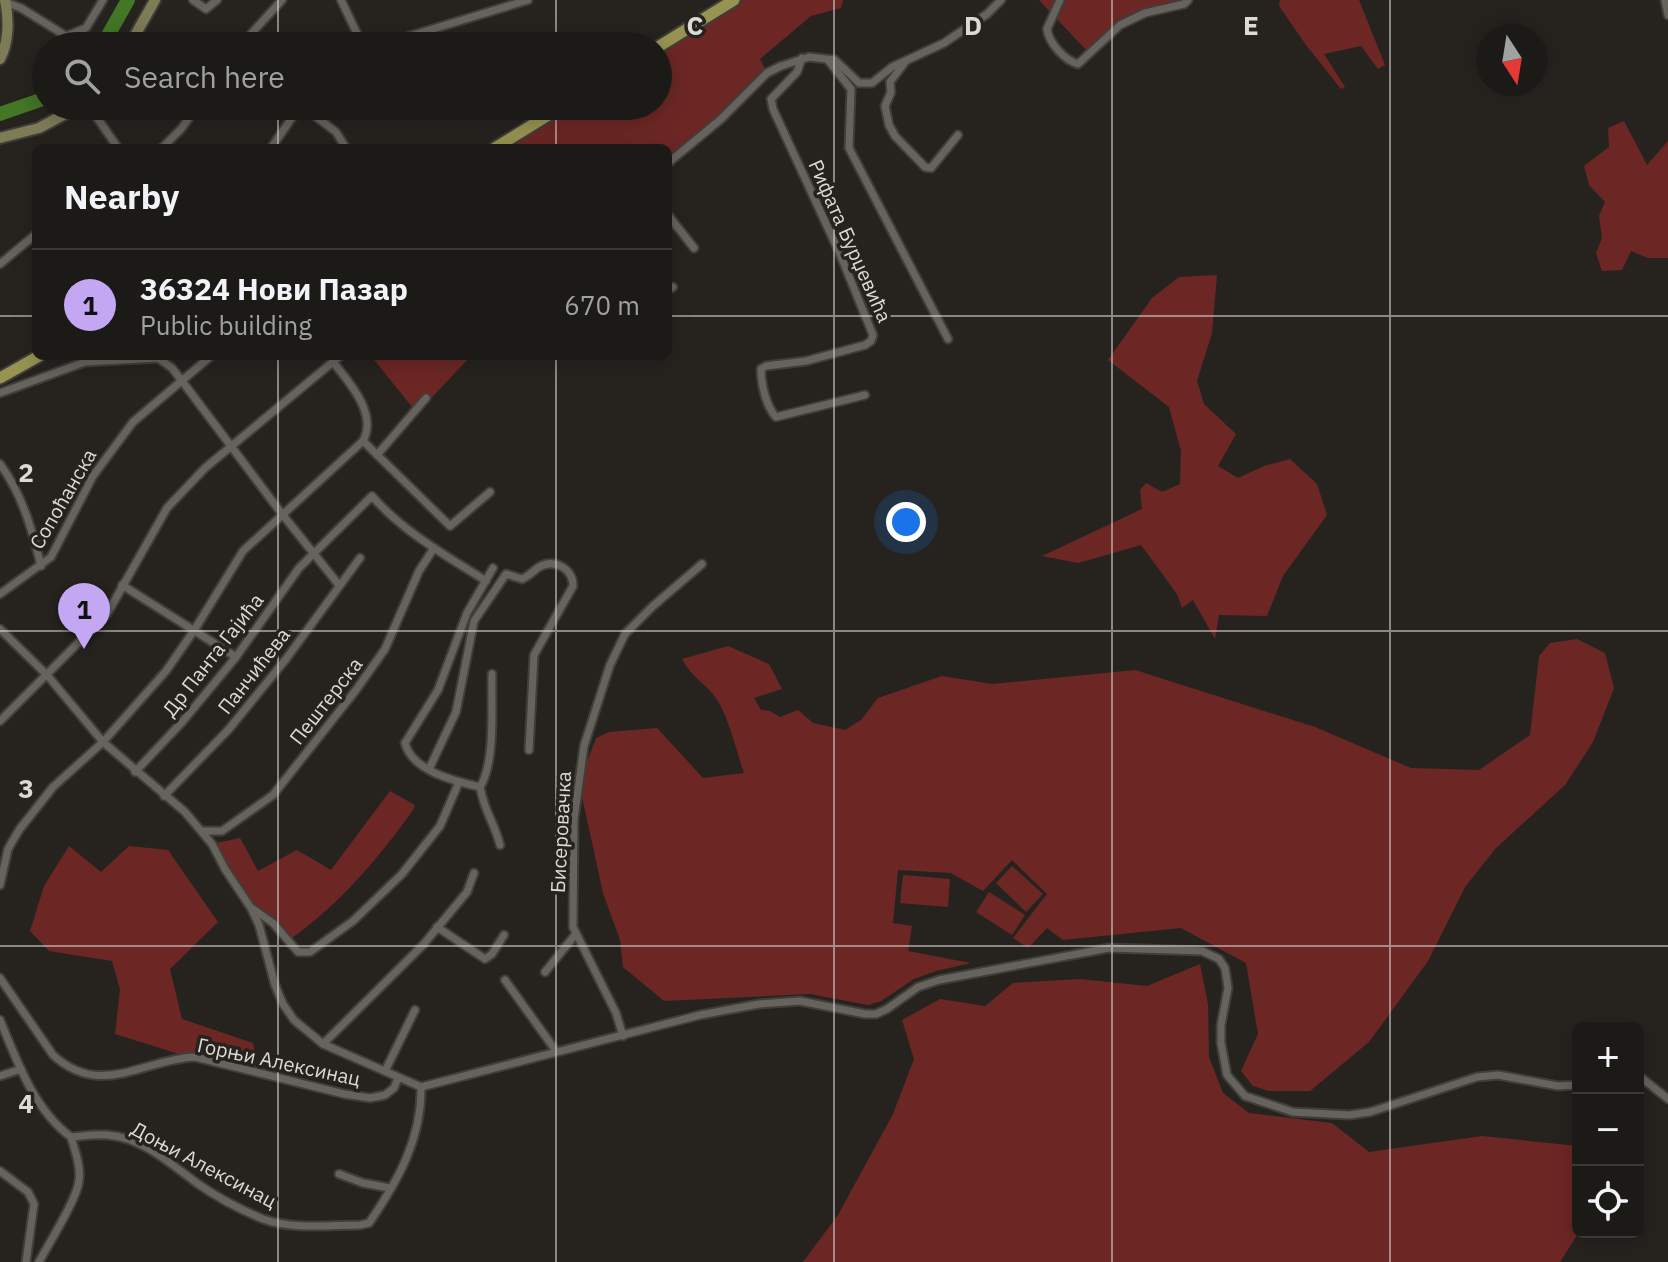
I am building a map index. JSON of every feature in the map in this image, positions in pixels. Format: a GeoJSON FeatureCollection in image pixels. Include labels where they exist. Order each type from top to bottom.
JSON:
{"type":"FeatureCollection","features":[{"type":"Feature","properties":{"kind":"main road"},"geometry":{"type":"LineString","coordinates":[[672,38],[734,0]]}},
{"type":"Feature","properties":{"kind":"main road"},"geometry":{"type":"LineString","coordinates":[[501,144],[540,120]]}},
{"type":"Feature","properties":{"kind":"main road"},"geometry":{"type":"LineString","coordinates":[[0,378],[32,360]]}},
{"type":"Feature","properties":{"kind":"street"},"geometry":{"type":"LineString","coordinates":[[80,32],[103,0]]}},
{"type":"Feature","properties":{"kind":"street"},"geometry":{"type":"LineString","coordinates":[[137,32],[155,0]]}},
{"type":"Feature","properties":{"kind":"street"},"geometry":{"type":"LineString","coordinates":[[193,0],[206,9],[217,0]]}},
{"type":"Feature","properties":{"kind":"street"},"geometry":{"type":"LineString","coordinates":[[253,32],[282,0]]}},
{"type":"Feature","properties":{"kind":"street"},"geometry":{"type":"LineString","coordinates":[[341,0],[356,32]]}},
{"type":"Feature","properties":{"kind":"street"},"geometry":{"type":"LineString","coordinates":[[417,32],[498,4],[528,0]]}},
{"type":"Feature","properties":{"kind":"street"},"geometry":{"type":"LineString","coordinates":[[672,160],[721,119],[767,73],[802,58],[826,59],[840,63],[859,83],[866,84],[944,43],[987,14],[1001,0]]}},
{"type":"Feature","properties":{"kind":"street"},"geometry":{"type":"LineString","coordinates":[[1060,0],[1047,34],[1072,62],[1081,63],[1120,25],[1145,13],[1184,4],[1188,0]]}},
{"type":"Feature","properties":{"kind":"street"},"geometry":{"type":"LineString","coordinates":[[1665,0],[1668,15]]}},
{"type":"Feature","properties":{"kind":"street"},"geometry":{"type":"LineString","coordinates":[[0,59],[5,48],[7,27],[5,1],[57,32]]}},
{"type":"Feature","properties":{"kind":"street","name":"Рифата Бурџевића"},"geometry":{"type":"LineString","coordinates":[[802,58],[797,72],[771,99],[773,109],[840,254],[873,335],[865,345],[806,361],[766,366],[761,369],[762,378],[771,412],[776,417],[865,395]]}},
{"type":"Feature","properties":{"kind":"street","name":"Рифата Бурџевића"},"geometry":{"type":"LineString","coordinates":[[826,59],[851,89],[849,148],[948,339]]}},
{"type":"Feature","properties":{"kind":"street"},"geometry":{"type":"LineString","coordinates":[[908,60],[889,84],[891,92],[886,112],[895,136],[925,167],[931,168],[958,135]]}},
{"type":"Feature","properties":{"kind":"street"},"geometry":{"type":"LineString","coordinates":[[0,138],[39,128],[54,120]]}},
{"type":"Feature","properties":{"kind":"street"},"geometry":{"type":"LineString","coordinates":[[99,120],[115,144]]}},
{"type":"Feature","properties":{"kind":"street"},"geometry":{"type":"LineString","coordinates":[[166,144],[186,120]]}},
{"type":"Feature","properties":{"kind":"street"},"geometry":{"type":"LineString","coordinates":[[274,144],[291,120]]}},
{"type":"Feature","properties":{"kind":"street"},"geometry":{"type":"LineString","coordinates":[[320,120],[336,132],[344,144]]}},
{"type":"Feature","properties":{"kind":"street"},"geometry":{"type":"LineString","coordinates":[[672,220],[694,248]]}},
{"type":"Feature","properties":{"kind":"street"},"geometry":{"type":"LineString","coordinates":[[0,264],[32,237]]}},
{"type":"Feature","properties":{"kind":"street"},"geometry":{"type":"LineString","coordinates":[[0,393],[85,362],[122,360]]}},
{"type":"Feature","properties":{"kind":"street"},"geometry":{"type":"LineString","coordinates":[[161,360],[172,368],[339,585]]}},
{"type":"Feature","properties":{"kind":"street","name":"Сопоћанска"},"geometry":{"type":"LineString","coordinates":[[0,594],[41,566],[55,551],[81,497],[107,455],[142,413],[206,360]]}},
{"type":"Feature","properties":{"kind":"street"},"geometry":{"type":"LineString","coordinates":[[0,721],[107,614],[167,508],[205,468],[335,360]]}},
{"type":"Feature","properties":{"kind":"street"},"geometry":{"type":"LineString","coordinates":[[0,885],[8,849],[19,830],[53,787],[103,742],[166,671],[243,551],[363,441],[368,425],[357,392],[337,360]]}},
{"type":"Feature","properties":{"kind":"street"},"geometry":{"type":"LineString","coordinates":[[377,455],[426,398]]}},
{"type":"Feature","properties":{"kind":"street"},"geometry":{"type":"LineString","coordinates":[[363,441],[450,526],[490,492]]}},
{"type":"Feature","properties":{"kind":"street"},"geometry":{"type":"LineString","coordinates":[[0,464],[21,501],[33,531],[41,566]]}},
{"type":"Feature","properties":{"kind":"street","name":"Др Панта Гајића"},"geometry":{"type":"LineString","coordinates":[[135,772],[183,721],[236,657],[299,568],[372,496],[404,526],[434,548]]}},
{"type":"Feature","properties":{"kind":"street"},"geometry":{"type":"LineString","coordinates":[[434,548],[486,581]]}},
{"type":"Feature","properties":{"kind":"street","name":"Пештерска"},"geometry":{"type":"LineString","coordinates":[[202,831],[222,831],[273,795],[348,702],[385,649],[419,571],[434,548]]}},
{"type":"Feature","properties":{"kind":"street","name":"Панчићева"},"geometry":{"type":"LineString","coordinates":[[164,796],[229,729],[286,659],[360,558]]}},
{"type":"Feature","properties":{"kind":"street","name":"Бисеровачка"},"geometry":{"type":"LineString","coordinates":[[623,1036],[616,1013],[573,927],[574,819],[584,746],[610,665],[625,634],[702,564]]}},
{"type":"Feature","properties":{"kind":"street"},"geometry":{"type":"LineString","coordinates":[[429,769],[456,712],[474,621],[506,574],[522,579],[540,567],[559,565],[567,569],[573,578],[573,586],[534,655],[529,750]]}},
{"type":"Feature","properties":{"kind":"street"},"geometry":{"type":"LineString","coordinates":[[480,787],[429,769],[411,758],[405,743],[438,690],[467,613],[493,568]]}},
{"type":"Feature","properties":{"kind":"street"},"geometry":{"type":"LineString","coordinates":[[122,585],[236,657]]}},
{"type":"Feature","properties":{"kind":"street"},"geometry":{"type":"LineString","coordinates":[[0,629],[47,675]]}},
{"type":"Feature","properties":{"kind":"street"},"geometry":{"type":"LineString","coordinates":[[492,674],[486,777],[480,787],[484,809],[497,832],[500,845]]}},
{"type":"Feature","properties":{"kind":"street","name":"Горњи Алексинац"},"geometry":{"type":"LineString","coordinates":[[47,675],[103,742],[202,831],[251,908],[283,1004],[294,1020],[323,1044],[421,1087]]}},
{"type":"Feature","properties":{"kind":"street"},"geometry":{"type":"LineString","coordinates":[[251,908],[273,923],[298,952],[310,952],[353,921],[402,874],[440,826],[459,782]]}},
{"type":"Feature","properties":{"kind":"street"},"geometry":{"type":"LineString","coordinates":[[323,1044],[423,945],[467,892],[474,873]]}},
{"type":"Feature","properties":{"kind":"street"},"geometry":{"type":"LineString","coordinates":[[437,927],[485,959],[504,935]]}},
{"type":"Feature","properties":{"kind":"street"},"geometry":{"type":"LineString","coordinates":[[545,972],[575,935]]}},
{"type":"Feature","properties":{"kind":"street"},"geometry":{"type":"LineString","coordinates":[[339,1174],[390,1188],[416,1137],[421,1087],[714,1012],[759,1004],[800,1001],[876,1014],[918,987],[939,980],[1109,948],[1202,951],[1219,959],[1225,968],[1228,988],[1221,1025],[1227,1075],[1245,1096],[1264,1104],[1293,1112],[1349,1115],[1370,1112],[1477,1077],[1498,1075],[1558,1086],[1572,1085]]}},
{"type":"Feature","properties":{"kind":"street","name":"Горњи Алексинац"},"geometry":{"type":"LineString","coordinates":[[0,978],[53,1055],[76,1070],[94,1074],[130,1074],[169,1060],[195,1057],[370,1098],[385,1095],[394,1088],[398,1078]]}},
{"type":"Feature","properties":{"kind":"street"},"geometry":{"type":"LineString","coordinates":[[505,980],[556,1051]]}},
{"type":"Feature","properties":{"kind":"street","name":"Горњи Алексинац"},"geometry":{"type":"LineString","coordinates":[[385,1071],[415,1010]]}},
{"type":"Feature","properties":{"kind":"street"},"geometry":{"type":"LineString","coordinates":[[0,1020],[21,1069],[58,1127],[71,1137],[79,1168],[75,1195],[39,1262]]}},
{"type":"Feature","properties":{"kind":"street"},"geometry":{"type":"LineString","coordinates":[[0,1076],[21,1069]]}},
{"type":"Feature","properties":{"kind":"street"},"geometry":{"type":"LineString","coordinates":[[1644,1079],[1668,1099]]}},
{"type":"Feature","properties":{"kind":"street","name":"Доњи Алексинац"},"geometry":{"type":"LineString","coordinates":[[71,1137],[107,1134],[132,1141],[171,1162],[199,1185],[264,1219],[297,1225],[369,1223],[390,1188]]}},
{"type":"Feature","properties":{"kind":"street"},"geometry":{"type":"LineString","coordinates":[[0,1171],[28,1192],[34,1204],[26,1262]]}},
{"type":"Feature","properties":{"kind":"shaded area"},"geometry":{"type":"Polygon","coordinates":[[[734,0],[843,0],[841,8],[811,16],[760,59],[767,73],[672,159],[672,144],[501,144],[540,120],[672,120],[672,38],[734,0]]]}},
{"type":"Feature","properties":{"kind":"shaded area"},"geometry":{"type":"Polygon","coordinates":[[[1039,0],[1188,0],[1120,25],[1089,53],[1039,0]]]}},
{"type":"Feature","properties":{"kind":"shaded area"},"geometry":{"type":"Polygon","coordinates":[[[1280,0],[1359,0],[1385,65],[1378,69],[1361,46],[1324,54],[1345,87],[1341,89],[1279,6],[1280,0]]]}},
{"type":"Feature","properties":{"kind":"shaded area"},"geometry":{"type":"Polygon","coordinates":[[[1624,121],[1647,165],[1668,141],[1668,258],[1648,258],[1631,251],[1622,270],[1602,271],[1596,253],[1602,238],[1599,216],[1605,202],[1589,185],[1584,166],[1609,147],[1608,128],[1624,121]]]}},
{"type":"Feature","properties":{"kind":"shaded area"},"geometry":{"type":"Polygon","coordinates":[[[1217,275],[1212,333],[1197,381],[1204,404],[1236,434],[1218,466],[1238,478],[1290,459],[1317,484],[1327,515],[1283,576],[1267,616],[1219,615],[1215,639],[1193,600],[1182,608],[1177,594],[1141,545],[1078,563],[1042,556],[1142,509],[1140,490],[1146,483],[1162,492],[1180,484],[1181,451],[1169,407],[1108,360],[1152,298],[1179,277],[1217,275]]]}},
{"type":"Feature","properties":{"kind":"shaded area"},"geometry":{"type":"Polygon","coordinates":[[[374,360],[467,360],[417,413],[374,360]]]}},
{"type":"Feature","properties":{"kind":"shaded area"},"geometry":{"type":"Polygon","coordinates":[[[1577,639],[1605,653],[1614,688],[1593,742],[1565,785],[1496,848],[1465,887],[1428,961],[1369,1042],[1310,1091],[1269,1091],[1253,1086],[1241,1071],[1258,1034],[1246,963],[1181,928],[1063,940],[1047,928],[1028,948],[1013,938],[1047,894],[1012,860],[983,891],[951,873],[898,870],[893,923],[912,926],[908,951],[971,963],[914,979],[881,1001],[868,1005],[810,994],[664,1001],[623,967],[620,940],[603,893],[579,783],[596,738],[609,732],[657,728],[703,778],[744,773],[718,701],[682,659],[728,646],[769,664],[782,689],[754,698],[761,710],[780,717],[798,710],[813,723],[845,730],[861,720],[878,698],[942,676],[992,684],[1135,670],[1315,727],[1411,768],[1479,770],[1530,735],[1539,656],[1550,643],[1577,639]]]}},
{"type":"Feature","properties":{"kind":"shaded area"},"geometry":{"type":"Polygon","coordinates":[[[390,791],[415,805],[413,810],[357,880],[325,912],[289,940],[251,908],[212,844],[240,838],[258,871],[297,850],[331,870],[390,791]]]}},
{"type":"Feature","properties":{"kind":"shaded area"},"geometry":{"type":"Polygon","coordinates":[[[69,846],[101,872],[129,846],[168,850],[218,922],[170,969],[182,1019],[253,1043],[259,1070],[209,1052],[179,1054],[115,1034],[120,989],[112,961],[49,951],[30,931],[44,886],[69,846]]]}},
{"type":"Feature","properties":{"kind":"shaded area"},"geometry":{"type":"Polygon","coordinates":[[[1012,866],[1043,894],[1026,912],[996,883],[1012,866]]]}},
{"type":"Feature","properties":{"kind":"shaded area"},"geometry":{"type":"Polygon","coordinates":[[[903,875],[950,879],[948,907],[900,903],[903,875]]]}},
{"type":"Feature","properties":{"kind":"shaded area"},"geometry":{"type":"Polygon","coordinates":[[[989,892],[1025,915],[1012,935],[976,912],[989,892]]]}},
{"type":"Feature","properties":{"kind":"shaded area"},"geometry":{"type":"Polygon","coordinates":[[[1200,964],[1208,1004],[1209,1057],[1223,1093],[1249,1113],[1332,1123],[1369,1152],[1482,1136],[1572,1145],[1572,1238],[1575,1238],[1560,1262],[803,1262],[838,1215],[893,1114],[914,1059],[902,1020],[940,999],[985,1006],[1013,983],[1080,979],[1147,986],[1200,964]]]}},
{"type":"Feature","properties":{"kind":"waterway"},"geometry":{"type":"LineString","coordinates":[[110,32],[128,0]]}},
{"type":"Feature","properties":{"kind":"waterway"},"geometry":{"type":"LineString","coordinates":[[0,114],[32,103]]}},
{"type":"Feature","properties":{"kind":"place","name":"36324 Нови Пазар"},"geometry":{"type":"Point","coordinates":[84,649]}}]}
